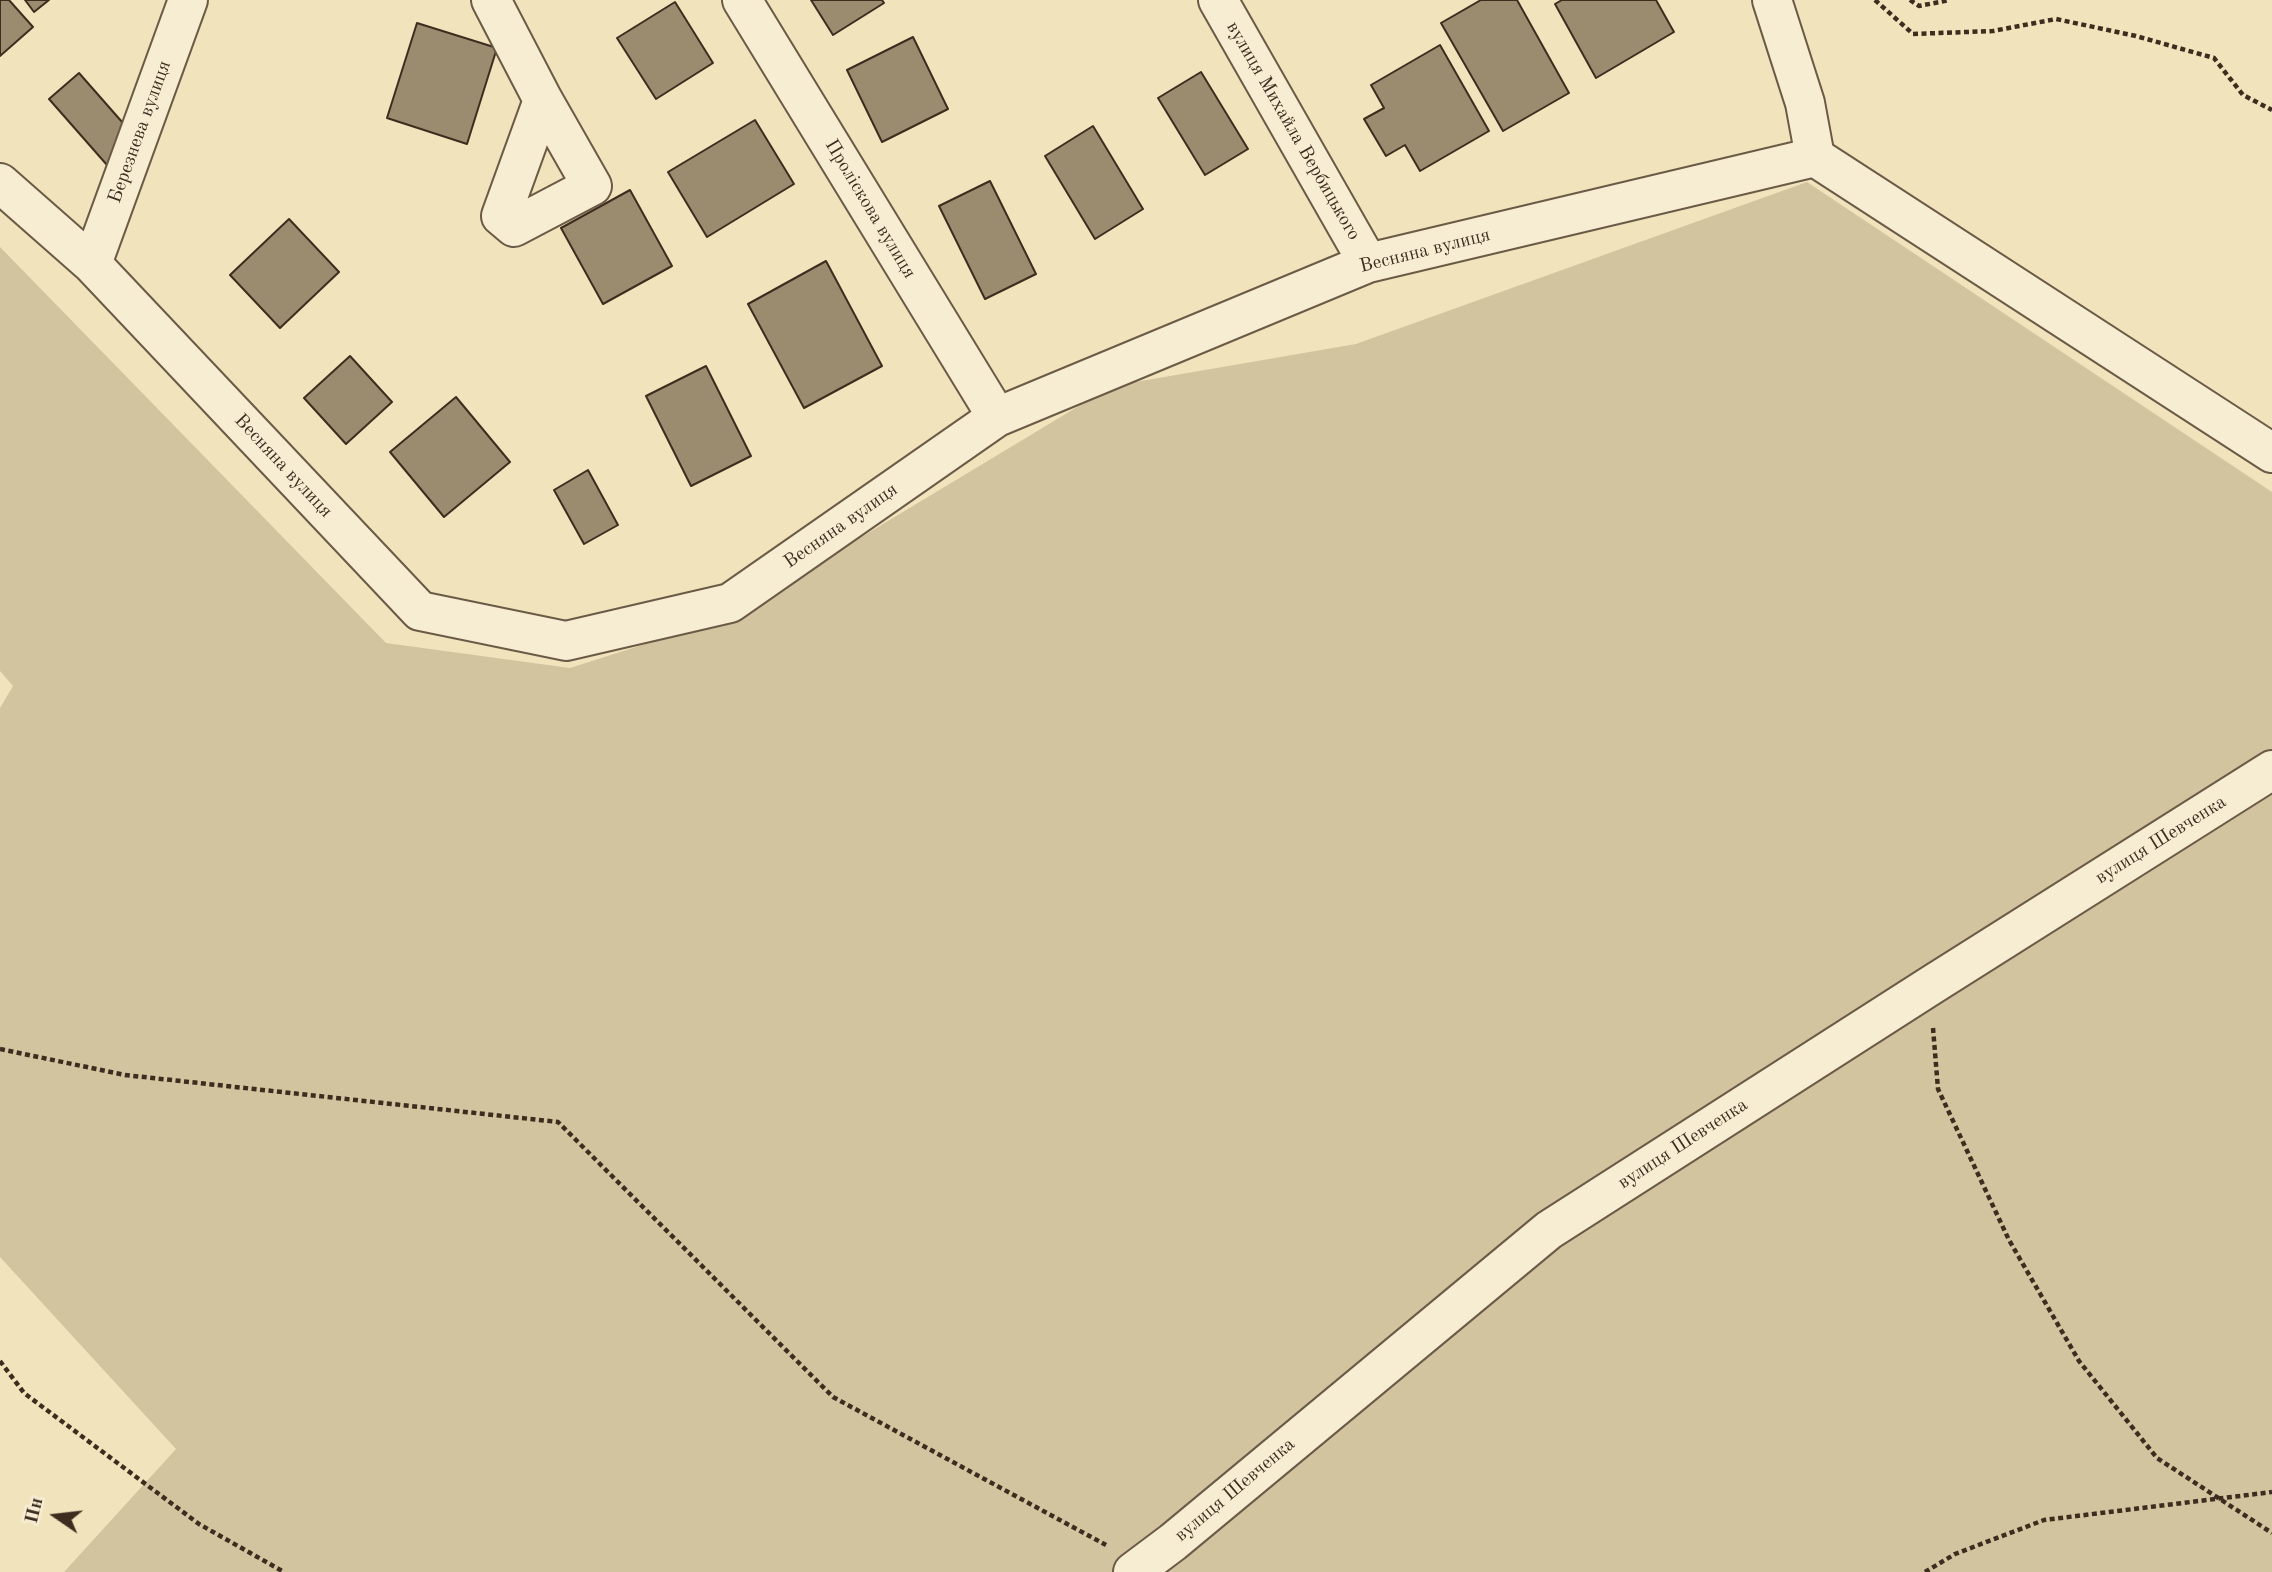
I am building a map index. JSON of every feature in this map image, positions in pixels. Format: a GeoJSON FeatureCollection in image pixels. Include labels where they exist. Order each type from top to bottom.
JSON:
{"type":"FeatureCollection","features":[{"type":"Feature","properties":{"kind":"street","name":"Березнева вулиця"},"geometry":{"type":"LineString","coordinates":[[92,264],[188,0]]}},
{"type":"Feature","properties":{"kind":"street"},"geometry":{"type":"LineString","coordinates":[[491,0],[542,100]]}},
{"type":"Feature","properties":{"kind":"street","name":"Проліскова вулиця"},"geometry":{"type":"LineString","coordinates":[[742,0],[997,417]]}},
{"type":"Feature","properties":{"kind":"street","name":"вулиця Михайла Вербицького"},"geometry":{"type":"LineString","coordinates":[[1218,0],[1368,263]]}},
{"type":"Feature","properties":{"kind":"street"},"geometry":{"type":"LineString","coordinates":[[1772,0],[1805,103],[1815,157],[2272,453]]}},
{"type":"Feature","properties":{"kind":"street","name":"Весняна вулиця"},"geometry":{"type":"LineString","coordinates":[[0,183],[92,264],[420,611],[566,641],[730,603],[997,417],[1368,263],[1815,157]]}},
{"type":"Feature","properties":{"kind":"street","name":"вулиця Шевченка"},"geometry":{"type":"LineString","coordinates":[[1138,1568],[1549,1230],[1930,985],[2272,770]]}},
{"type":"Feature","properties":{"kind":"path"},"geometry":{"type":"LineString","coordinates":[[1875,0],[1913,34],[1993,31],[2056,19],[2136,36],[2201,54],[2214,58],[2243,95],[2272,110]]}},
{"type":"Feature","properties":{"kind":"path"},"geometry":{"type":"LineString","coordinates":[[1910,0],[1919,6],[1950,0]]}},
{"type":"Feature","properties":{"kind":"path"},"geometry":{"type":"LineString","coordinates":[[1930,985],[1938,1089],[2009,1240],[2079,1361],[2157,1458],[2272,1533]]}},
{"type":"Feature","properties":{"kind":"path"},"geometry":{"type":"LineString","coordinates":[[0,1049],[125,1075],[558,1122],[833,1397],[1138,1568]]}},
{"type":"Feature","properties":{"kind":"path"},"geometry":{"type":"LineString","coordinates":[[0,1361],[24,1393],[188,1516],[284,1572]]}},
{"type":"Feature","properties":{"kind":"path"},"geometry":{"type":"LineString","coordinates":[[1925,1572],[1955,1554],[2044,1520],[2272,1492]]}},
{"type":"Feature","properties":{"kind":"shaded area"},"geometry":{"type":"Polygon","coordinates":[[[1807,182],[2272,492],[2272,1572],[64,1572],[176,1449],[0,1257],[0,708],[13,686],[0,671],[0,247],[386,643],[570,668],[727,618],[1112,386],[1356,344],[1807,182]]]}},
{"type":"Feature","properties":{"kind":"building"},"geometry":{"type":"Polygon","coordinates":[[[0,0],[9,0],[33,27],[0,56],[0,0]]]}},
{"type":"Feature","properties":{"kind":"building"},"geometry":{"type":"Polygon","coordinates":[[[25,0],[49,0],[34,12],[25,0]]]}},
{"type":"Feature","properties":{"kind":"building"},"geometry":{"type":"Polygon","coordinates":[[[811,0],[882,0],[884,3],[833,35],[811,0]]]}},
{"type":"Feature","properties":{"kind":"building"},"geometry":{"type":"Polygon","coordinates":[[[1481,0],[1517,0],[1569,93],[1503,131],[1441,23],[1481,0]]]}},
{"type":"Feature","properties":{"kind":"building"},"geometry":{"type":"Polygon","coordinates":[[[1562,0],[1656,0],[1674,32],[1596,78],[1555,4],[1562,0]]]}},
{"type":"Feature","properties":{"kind":"building"},"geometry":{"type":"Polygon","coordinates":[[[675,2],[713,63],[656,99],[617,38],[675,2]]]}},
{"type":"Feature","properties":{"kind":"building"},"geometry":{"type":"Polygon","coordinates":[[[417,23],[497,48],[467,144],[387,118],[417,23]]]}},
{"type":"Feature","properties":{"kind":"building"},"geometry":{"type":"Polygon","coordinates":[[[913,37],[948,109],[882,142],[847,70],[913,37]]]}},
{"type":"Feature","properties":{"kind":"building"},"geometry":{"type":"Polygon","coordinates":[[[1440,45],[1489,131],[1420,171],[1405,145],[1386,156],[1364,119],[1384,108],[1371,85],[1440,45]]]}},
{"type":"Feature","properties":{"kind":"building"},"geometry":{"type":"Polygon","coordinates":[[[1201,72],[1248,149],[1205,175],[1158,98],[1201,72]]]}},
{"type":"Feature","properties":{"kind":"building"},"geometry":{"type":"Polygon","coordinates":[[[79,73],[137,139],[107,165],[49,99],[79,73]]]}},
{"type":"Feature","properties":{"kind":"building"},"geometry":{"type":"Polygon","coordinates":[[[755,120],[794,184],[707,237],[668,172],[755,120]]]}},
{"type":"Feature","properties":{"kind":"building"},"geometry":{"type":"Polygon","coordinates":[[[1093,126],[1143,209],[1095,239],[1045,156],[1093,126]]]}},
{"type":"Feature","properties":{"kind":"building"},"geometry":{"type":"Polygon","coordinates":[[[990,181],[1036,274],[985,299],[939,206],[990,181]]]}},
{"type":"Feature","properties":{"kind":"building"},"geometry":{"type":"Polygon","coordinates":[[[630,190],[672,266],[603,304],[561,228],[630,190]]]}},
{"type":"Feature","properties":{"kind":"building"},"geometry":{"type":"Polygon","coordinates":[[[289,219],[339,272],[280,328],[230,275],[289,219]]]}},
{"type":"Feature","properties":{"kind":"building"},"geometry":{"type":"Polygon","coordinates":[[[826,261],[882,366],[804,408],[748,304],[826,261]]]}},
{"type":"Feature","properties":{"kind":"building"},"geometry":{"type":"Polygon","coordinates":[[[350,356],[392,402],[346,444],[304,398],[350,356]]]}},
{"type":"Feature","properties":{"kind":"building"},"geometry":{"type":"Polygon","coordinates":[[[706,366],[751,456],[691,486],[646,396],[706,366]]]}},
{"type":"Feature","properties":{"kind":"building"},"geometry":{"type":"Polygon","coordinates":[[[456,397],[510,462],[444,517],[390,452],[456,397]]]}},
{"type":"Feature","properties":{"kind":"building"},"geometry":{"type":"Polygon","coordinates":[[[588,470],[618,525],[584,544],[554,490],[588,470]]]}}]}
